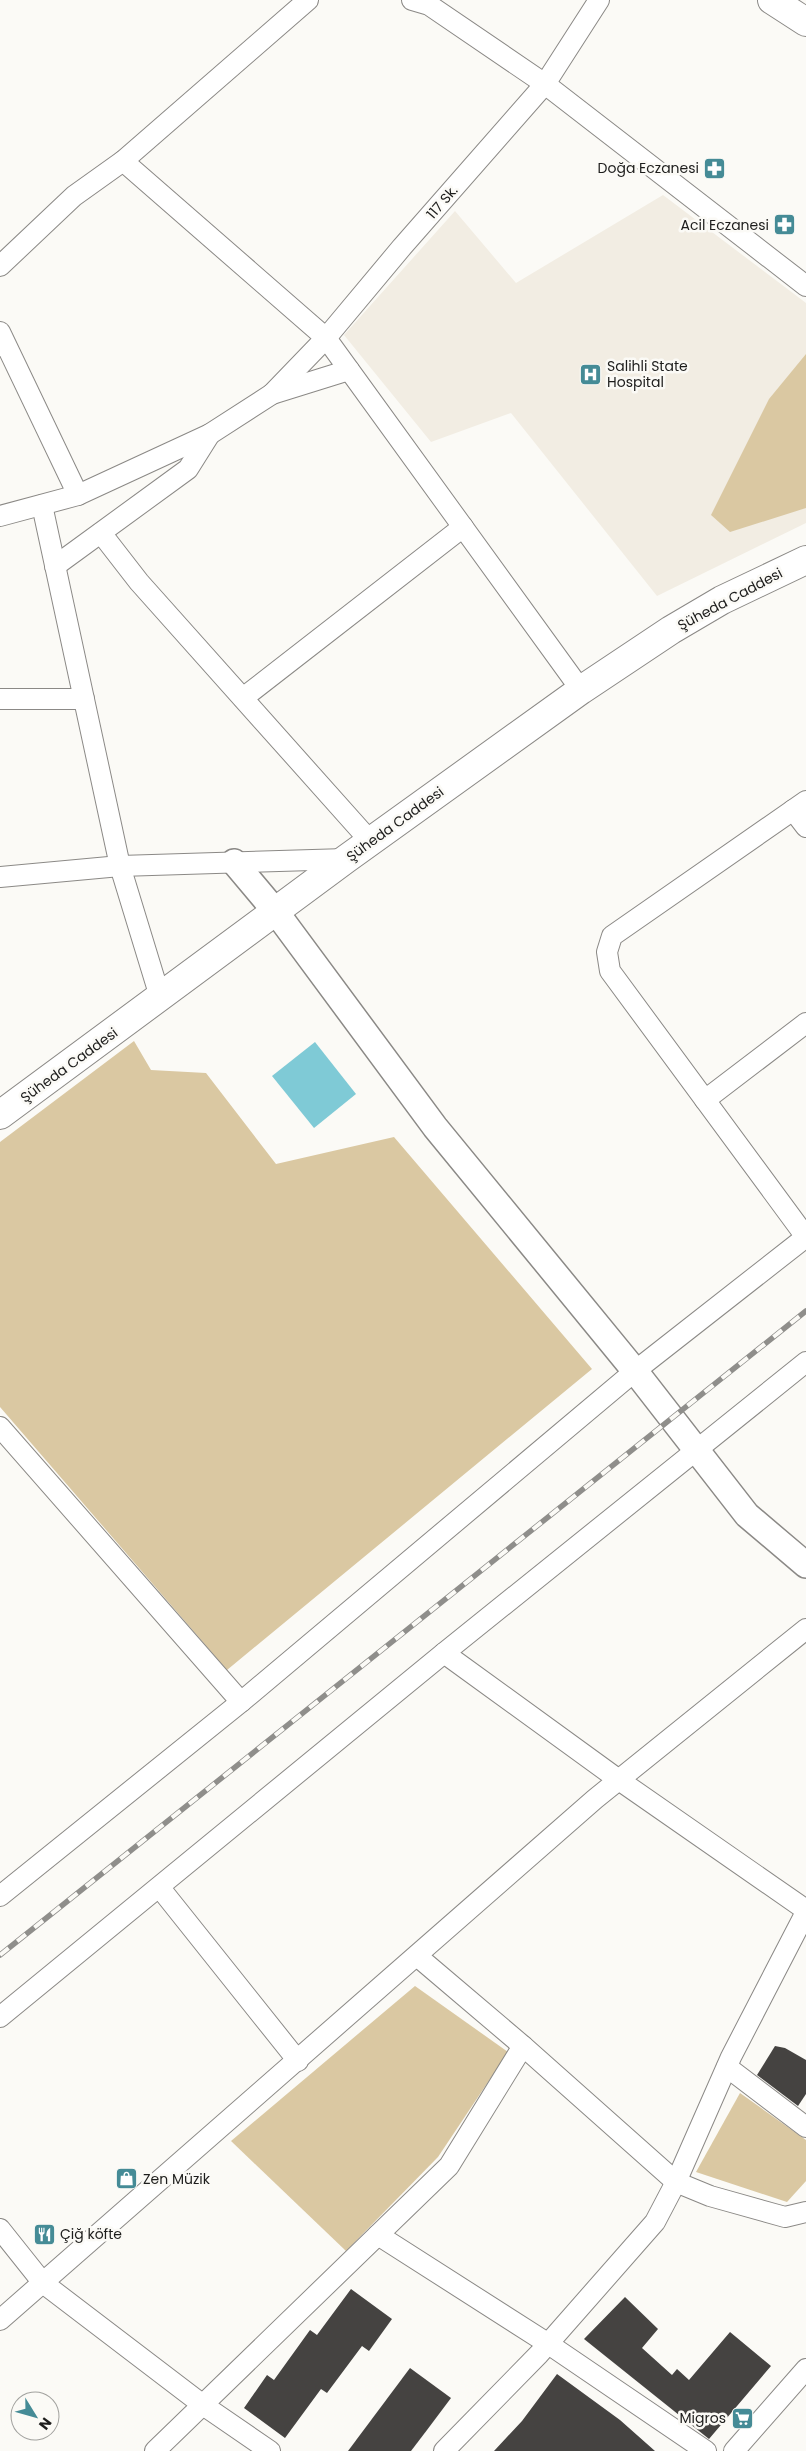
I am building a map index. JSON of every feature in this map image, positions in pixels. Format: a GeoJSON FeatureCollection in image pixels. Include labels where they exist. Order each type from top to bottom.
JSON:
{"type":"FeatureCollection","features":[{"type":"Feature","properties":{"kind":"main road"},"geometry":{"type":"LineString","coordinates":[[772,0],[806,22]]}},
{"type":"Feature","properties":{"kind":"main road","name":"Şüheda Caddesi"},"geometry":{"type":"LineString","coordinates":[[0,1115],[346,859],[581,690],[671,630],[722,600],[806,560]]}},
{"type":"Feature","properties":{"kind":"street"},"geometry":{"type":"LineString","coordinates":[[0,266],[74,196],[123,161],[308,0]]}},
{"type":"Feature","properties":{"kind":"street"},"geometry":{"type":"LineString","coordinates":[[412,0],[429,5],[545,84],[806,286]]}},
{"type":"Feature","properties":{"kind":"street","name":"117 Sk."},"geometry":{"type":"LineString","coordinates":[[272,394],[326,338],[545,84],[599,0]]}},
{"type":"Feature","properties":{"kind":"street"},"geometry":{"type":"LineString","coordinates":[[123,161],[326,338],[581,690]]}},
{"type":"Feature","properties":{"kind":"street"},"geometry":{"type":"LineString","coordinates":[[0,332],[78,495]]}},
{"type":"Feature","properties":{"kind":"street"},"geometry":{"type":"LineString","coordinates":[[0,516],[78,495],[210,434],[272,394],[349,370]]}},
{"type":"Feature","properties":{"kind":"street"},"geometry":{"type":"LineString","coordinates":[[55,566],[188,469],[210,434]]}},
{"type":"Feature","properties":{"kind":"street"},"geometry":{"type":"LineString","coordinates":[[42,505],[120,866],[160,997]]}},
{"type":"Feature","properties":{"kind":"street"},"geometry":{"type":"LineString","coordinates":[[243,698],[463,527]]}},
{"type":"Feature","properties":{"kind":"street"},"geometry":{"type":"LineString","coordinates":[[101,533],[139,582],[371,842]]}},
{"type":"Feature","properties":{"kind":"street"},"geometry":{"type":"LineString","coordinates":[[0,699],[84,699]]}},
{"type":"Feature","properties":{"kind":"street"},"geometry":{"type":"LineString","coordinates":[[0,1896],[241,1702],[634,1371],[806,1238],[610,971],[607,952],[612,936],[799,805],[806,827]]}},
{"type":"Feature","properties":{"kind":"street"},"geometry":{"type":"LineString","coordinates":[[0,877],[120,866],[346,859]]}},
{"type":"Feature","properties":{"kind":"street"},"geometry":{"type":"LineString","coordinates":[[234,862],[276,912],[434,1127],[634,1371],[747,1514],[806,1565]]}},
{"type":"Feature","properties":{"kind":"street"},"geometry":{"type":"LineString","coordinates":[[705,1100],[806,1023]]}},
{"type":"Feature","properties":{"kind":"street"},"geometry":{"type":"LineString","coordinates":[[0,2018],[444,1653],[806,1362]]}},
{"type":"Feature","properties":{"kind":"street"},"geometry":{"type":"LineString","coordinates":[[0,1427],[241,1702]]}},
{"type":"Feature","properties":{"kind":"street"},"geometry":{"type":"LineString","coordinates":[[0,2320],[619,1780],[806,1629]]}},
{"type":"Feature","properties":{"kind":"street"},"geometry":{"type":"LineString","coordinates":[[444,1653],[619,1780],[806,1911],[727,2067],[676,2182],[654,2222],[547,2344],[444,2451]]}},
{"type":"Feature","properties":{"kind":"street"},"geometry":{"type":"LineString","coordinates":[[160,1888],[298,2060]]}},
{"type":"Feature","properties":{"kind":"street"},"geometry":{"type":"LineString","coordinates":[[417,1956],[523,2046],[676,2182],[710,2196],[785,2217],[806,2212]]}},
{"type":"Feature","properties":{"kind":"street"},"geometry":{"type":"LineString","coordinates":[[156,2451],[449,2166],[523,2046]]}},
{"type":"Feature","properties":{"kind":"street"},"geometry":{"type":"LineString","coordinates":[[727,2067],[806,2128]]}},
{"type":"Feature","properties":{"kind":"street"},"geometry":{"type":"LineString","coordinates":[[0,2230],[43,2283],[203,2405],[270,2451]]}},
{"type":"Feature","properties":{"kind":"street"},"geometry":{"type":"LineString","coordinates":[[378,2235],[547,2344],[706,2451]]}},
{"type":"Feature","properties":{"kind":"street"},"geometry":{"type":"LineString","coordinates":[[734,2451],[806,2369]]}},
{"type":"Feature","properties":{"kind":"shaded area","name":"Salihli State Hospital"},"geometry":{"type":"Polygon","coordinates":[[[663,195],[806,303],[806,523],[657,596],[511,413],[431,442],[344,335],[455,211],[516,283],[663,195]]]}},
{"type":"Feature","properties":{"kind":"shaded area"},"geometry":{"type":"Polygon","coordinates":[[[806,354],[806,508],[730,532],[711,515],[769,399],[806,354]]]}},
{"type":"Feature","properties":{"kind":"shaded area"},"geometry":{"type":"Polygon","coordinates":[[[134,1041],[151,1070],[206,1073],[276,1164],[394,1137],[592,1369],[227,1670],[0,1407],[0,1142],[134,1041]]]}},
{"type":"Feature","properties":{"kind":"shaded area"},"geometry":{"type":"Polygon","coordinates":[[[415,1986],[508,2052],[438,2157],[346,2251],[231,2141],[415,1986]]]}},
{"type":"Feature","properties":{"kind":"shaded area"},"geometry":{"type":"Polygon","coordinates":[[[740,2093],[806,2140],[806,2181],[787,2202],[696,2172],[740,2093]]]}},
{"type":"Feature","properties":{"kind":"water"},"geometry":{"type":"Polygon","coordinates":[[[315,1042],[356,1094],[314,1128],[272,1076],[315,1042]]]}},
{"type":"Feature","properties":{"kind":"building"},"geometry":{"type":"Polygon","coordinates":[[[775,2046],[785,2048],[806,2060],[806,2094],[798,2106],[757,2075],[775,2046]]]}},
{"type":"Feature","properties":{"kind":"building"},"geometry":{"type":"Polygon","coordinates":[[[351,2289],[392,2319],[369,2351],[362,2346],[327,2393],[321,2389],[285,2438],[244,2408],[267,2375],[274,2380],[310,2330],[317,2335],[351,2289]]]}},
{"type":"Feature","properties":{"kind":"building"},"geometry":{"type":"Polygon","coordinates":[[[625,2297],[658,2329],[642,2348],[672,2375],[677,2369],[689,2380],[730,2332],[771,2366],[709,2439],[584,2339],[625,2297]]]}},
{"type":"Feature","properties":{"kind":"building"},"geometry":{"type":"Polygon","coordinates":[[[410,2368],[451,2398],[411,2451],[348,2451],[410,2368]]]}},
{"type":"Feature","properties":{"kind":"building"},"geometry":{"type":"Polygon","coordinates":[[[557,2374],[620,2420],[655,2451],[494,2451],[522,2421],[557,2374]]]}},
{"type":"Feature","properties":{"kind":"railway"},"geometry":{"type":"LineString","coordinates":[[0,1955],[806,1311]]}},
{"type":"Feature","properties":{"kind":"place","name":"Doğa Eczanesi"},"geometry":{"type":"Point","coordinates":[715,168]}},
{"type":"Feature","properties":{"kind":"place","name":"Acil Eczanesi"},"geometry":{"type":"Point","coordinates":[785,225]}},
{"type":"Feature","properties":{"kind":"place","name":"Salihli State Hospital"},"geometry":{"type":"Point","coordinates":[591,374]}},
{"type":"Feature","properties":{"kind":"place","name":"Zen Müzik"},"geometry":{"type":"Point","coordinates":[127,2179]}},
{"type":"Feature","properties":{"kind":"place","name":"Çiğ köfte"},"geometry":{"type":"Point","coordinates":[44,2234]}},
{"type":"Feature","properties":{"kind":"place","name":"Migros"},"geometry":{"type":"Point","coordinates":[742,2418]}}]}
